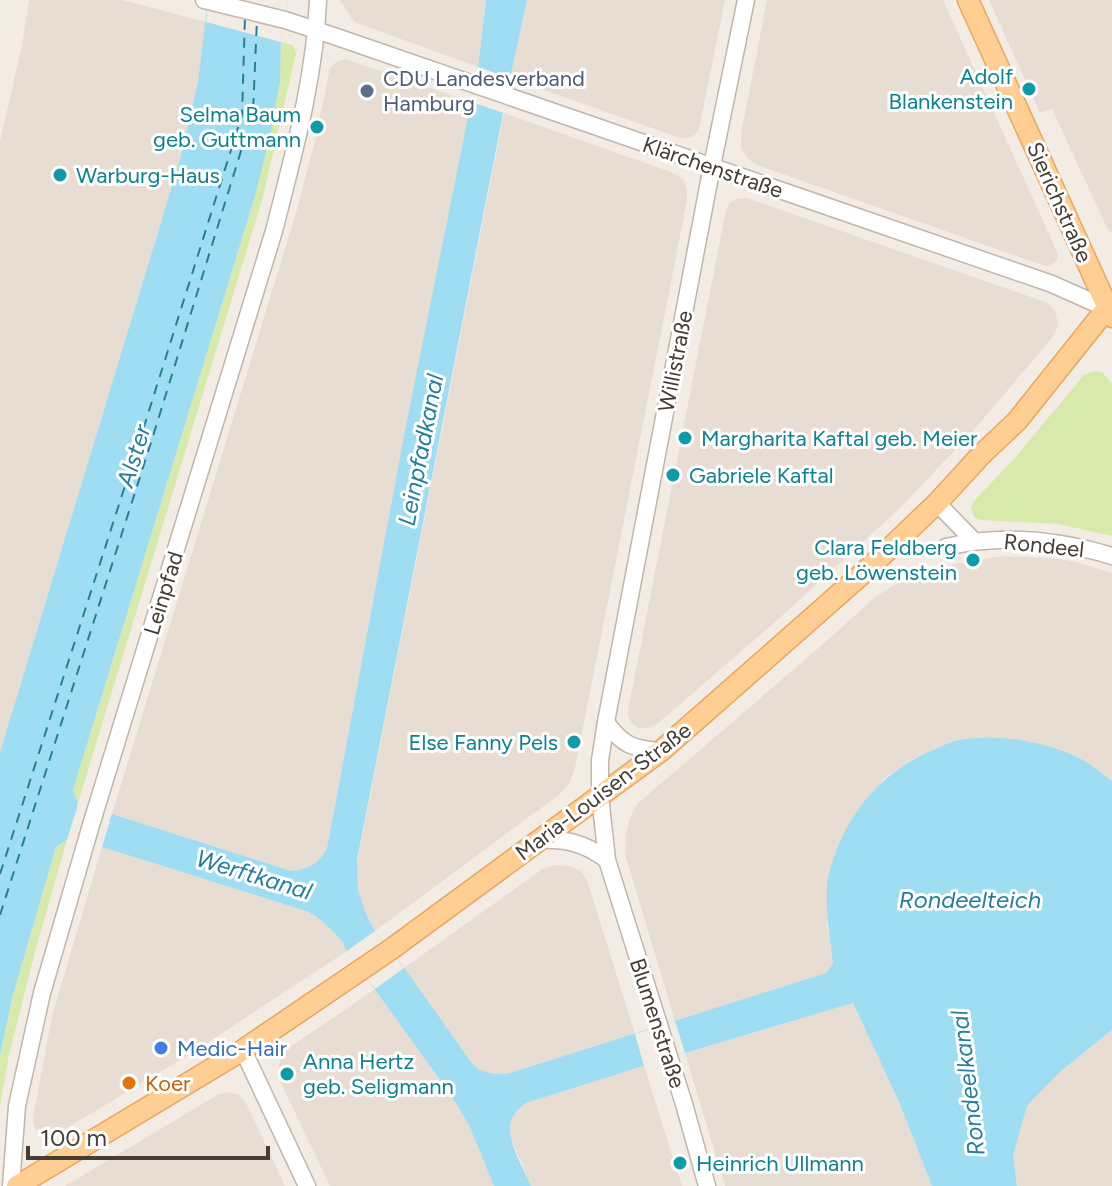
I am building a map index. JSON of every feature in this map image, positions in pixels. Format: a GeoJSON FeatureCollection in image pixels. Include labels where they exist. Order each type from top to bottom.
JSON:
{"type":"FeatureCollection","features":[{"type":"Feature","properties":{"kind":"main road","name":"Sierichstraße"},"geometry":{"type":"LineString","coordinates":[[968,0],[1111,310]]}},
{"type":"Feature","properties":{"kind":"main road","name":"Maria-Louisen-Straße"},"geometry":{"type":"LineString","coordinates":[[17,1186],[243,1050],[390,950],[661,751],[870,567],[937,503],[1017,421],[1111,310]]}},
{"type":"Feature","properties":{"kind":"street","name":"Klärchenstraße"},"geometry":{"type":"LineString","coordinates":[[206,0],[285,20],[475,84],[1052,284],[1111,310]]}},
{"type":"Feature","properties":{"kind":"street","name":"Leinpfad"},"geometry":{"type":"LineString","coordinates":[[11,1186],[17,1106],[42,993],[274,231],[298,136],[318,0]]}},
{"type":"Feature","properties":{"kind":"street","name":"Willistraße"},"geometry":{"type":"LineString","coordinates":[[600,796],[600,760],[606,722],[746,0]]}},
{"type":"Feature","properties":{"kind":"street","name":"Rondeel"},"geometry":{"type":"LineString","coordinates":[[937,503],[974,541]]}},
{"type":"Feature","properties":{"kind":"street","name":"Rondeel"},"geometry":{"type":"LineString","coordinates":[[946,547],[996,540],[1059,543],[1112,556]]}},
{"type":"Feature","properties":{"kind":"street"},"geometry":{"type":"LineString","coordinates":[[606,722],[624,743],[661,751]]}},
{"type":"Feature","properties":{"kind":"street","name":"Blumenstraße"},"geometry":{"type":"LineString","coordinates":[[600,796],[607,860],[707,1186]]}},
{"type":"Feature","properties":{"kind":"street"},"geometry":{"type":"LineString","coordinates":[[540,840],[574,842],[589,847],[607,860]]}},
{"type":"Feature","properties":{"kind":"street"},"geometry":{"type":"LineString","coordinates":[[243,1050],[307,1186]]}},
{"type":"Feature","properties":{"kind":"shaded area"},"geometry":{"type":"Polygon","coordinates":[[[29,0],[122,0],[206,22],[198,81],[179,163],[0,752],[0,141],[22,46],[29,0]]]}},
{"type":"Feature","properties":{"kind":"shaded area"},"geometry":{"type":"Polygon","coordinates":[[[340,0],[486,0],[478,67],[354,22],[340,0]]]}},
{"type":"Feature","properties":{"kind":"shaded area"},"geometry":{"type":"Polygon","coordinates":[[[527,0],[725,0],[699,129],[695,135],[680,138],[510,78],[527,0]]]}},
{"type":"Feature","properties":{"kind":"shaded area"},"geometry":{"type":"Polygon","coordinates":[[[767,0],[943,0],[1058,254],[1057,260],[1049,266],[1042,265],[757,165],[747,158],[741,148],[741,134],[767,0]]]}},
{"type":"Feature","properties":{"kind":"shaded area"},"geometry":{"type":"Polygon","coordinates":[[[989,0],[1112,0],[1112,233],[1052,109],[1040,113],[989,0]]]}},
{"type":"Feature","properties":{"kind":"shaded area"},"geometry":{"type":"Polygon","coordinates":[[[345,59],[471,102],[406,425],[327,848],[322,858],[308,869],[291,871],[112,814],[299,203],[330,68],[345,59]]]}},
{"type":"Feature","properties":{"kind":"shaded area"},"geometry":{"type":"Polygon","coordinates":[[[504,113],[671,172],[683,179],[687,201],[570,782],[560,794],[375,931],[365,914],[358,890],[357,863],[504,113]]]}},
{"type":"Feature","properties":{"kind":"shaded area"},"geometry":{"type":"Polygon","coordinates":[[[747,198],[1048,303],[1056,313],[1058,327],[972,432],[899,509],[657,724],[639,728],[631,723],[629,705],[726,210],[730,202],[747,198]]]}},
{"type":"Feature","properties":{"kind":"shaded area"},"geometry":{"type":"Polygon","coordinates":[[[1003,556],[1051,558],[1112,573],[1112,781],[1079,757],[955,740],[914,758],[883,779],[827,923],[833,965],[826,973],[675,1021],[625,854],[630,818],[638,803],[874,598],[922,573],[1003,556]]]}},
{"type":"Feature","properties":{"kind":"shaded area"},"geometry":{"type":"Polygon","coordinates":[[[102,847],[309,912],[334,931],[347,951],[200,1048],[57,1134],[47,1135],[34,1126],[33,1118],[52,1016],[102,847]]]}},
{"type":"Feature","properties":{"kind":"shaded area"},"geometry":{"type":"Polygon","coordinates":[[[557,865],[580,871],[587,880],[635,1034],[510,1073],[484,1073],[474,1066],[404,968],[544,868],[557,865]]]}},
{"type":"Feature","properties":{"kind":"shaded area"},"geometry":{"type":"Polygon","coordinates":[[[375,989],[451,1095],[469,1125],[494,1186],[330,1186],[281,1083],[279,1063],[289,1048],[375,989]]]}},
{"type":"Feature","properties":{"kind":"shaded area"},"geometry":{"type":"Polygon","coordinates":[[[853,1003],[899,1102],[932,1186],[725,1186],[685,1053],[853,1003]]]}},
{"type":"Feature","properties":{"kind":"shaded area"},"geometry":{"type":"Polygon","coordinates":[[[1112,1030],[1112,1186],[1017,1186],[1013,1155],[1027,1106],[1061,1071],[1112,1030]]]}},
{"type":"Feature","properties":{"kind":"shaded area"},"geometry":{"type":"Polygon","coordinates":[[[644,1066],[682,1186],[531,1186],[510,1136],[509,1126],[518,1108],[644,1066]]]}},
{"type":"Feature","properties":{"kind":"shaded area"},"geometry":{"type":"Polygon","coordinates":[[[229,1092],[239,1095],[246,1103],[285,1186],[65,1186],[219,1094],[229,1092]]]}},
{"type":"Feature","properties":{"kind":"green space"},"geometry":{"type":"Polygon","coordinates":[[[281,42],[293,45],[296,53],[263,197],[78,803],[73,790],[255,196],[276,100],[281,42]]]}},
{"type":"Feature","properties":{"kind":"green space"},"geometry":{"type":"Polygon","coordinates":[[[1095,371],[1103,373],[1112,384],[1112,536],[1058,524],[981,520],[974,517],[971,507],[974,501],[1014,459],[1084,375],[1095,371]]]}},
{"type":"Feature","properties":{"kind":"green space"},"geometry":{"type":"Polygon","coordinates":[[[67,840],[9,1055],[0,1106],[0,1055],[13,995],[56,847],[67,840]]]}},
{"type":"Feature","properties":{"kind":"water"},"geometry":{"type":"Polygon","coordinates":[[[208,0],[288,0],[281,42],[280,81],[255,196],[73,790],[78,803],[76,811],[109,821],[112,814],[291,871],[313,865],[327,848],[406,425],[478,67],[486,0],[527,0],[357,860],[358,890],[366,914],[375,931],[474,1066],[491,1073],[510,1073],[826,973],[833,964],[828,919],[829,874],[853,817],[879,786],[911,761],[954,741],[1003,738],[1063,751],[1112,781],[1112,1030],[1061,1071],[1027,1106],[1013,1155],[1017,1186],[932,1186],[899,1102],[853,1003],[526,1103],[516,1111],[510,1131],[531,1186],[494,1186],[469,1125],[451,1095],[344,944],[324,923],[309,912],[102,847],[104,840],[70,830],[67,840],[56,847],[13,995],[0,1055],[0,752],[179,163],[198,81],[208,0]]]}},
{"type":"Feature","properties":{"kind":"pier"},"geometry":{"type":"Polygon","coordinates":[[[208,0],[288,0],[281,42],[206,22],[208,0]]]}},
{"type":"Feature","properties":{"kind":"pier"},"geometry":{"type":"Polygon","coordinates":[[[478,67],[510,78],[504,113],[471,102],[478,67]]]}},
{"type":"Feature","properties":{"kind":"pier"},"geometry":{"type":"Polygon","coordinates":[[[76,811],[110,821],[104,840],[70,830],[76,811]]]}},
{"type":"Feature","properties":{"kind":"pier"},"geometry":{"type":"Polygon","coordinates":[[[375,931],[404,968],[375,989],[347,951],[375,931]]]}},
{"type":"Feature","properties":{"kind":"pier"},"geometry":{"type":"Polygon","coordinates":[[[675,1021],[685,1053],[644,1066],[635,1034],[675,1021]]]}},
{"type":"Feature","properties":{"kind":"ferry route"},"geometry":{"type":"LineString","coordinates":[[0,874],[242,115],[245,17]]}},
{"type":"Feature","properties":{"kind":"ferry route"},"geometry":{"type":"LineString","coordinates":[[0,915],[253,112],[257,19]]}},
{"type":"Feature","properties":{"kind":"place","name":"Adolf Blankenstein"},"geometry":{"type":"Point","coordinates":[1029,89]}},
{"type":"Feature","properties":{"kind":"place","name":"CDU Landesverband Hamburg"},"geometry":{"type":"Point","coordinates":[367,91]}},
{"type":"Feature","properties":{"kind":"place","name":"Selma Baum geb. Guttmann"},"geometry":{"type":"Point","coordinates":[317,127]}},
{"type":"Feature","properties":{"kind":"place","name":"Warburg-Haus"},"geometry":{"type":"Point","coordinates":[60,175]}},
{"type":"Feature","properties":{"kind":"place","name":"Margharita Kaftal geb. Meier"},"geometry":{"type":"Point","coordinates":[685,438]}},
{"type":"Feature","properties":{"kind":"place","name":"Gabriele Kaftal"},"geometry":{"type":"Point","coordinates":[673,475]}},
{"type":"Feature","properties":{"kind":"place","name":"Clara Feldberg geb. Löwenstein"},"geometry":{"type":"Point","coordinates":[973,560]}},
{"type":"Feature","properties":{"kind":"place","name":"Else Fanny Pels"},"geometry":{"type":"Point","coordinates":[574,742]}},
{"type":"Feature","properties":{"kind":"place","name":"Medic-Hair"},"geometry":{"type":"Point","coordinates":[161,1048]}},
{"type":"Feature","properties":{"kind":"place","name":"Anna Hertz geb. Seligmann"},"geometry":{"type":"Point","coordinates":[287,1074]}},
{"type":"Feature","properties":{"kind":"place","name":"Koer"},"geometry":{"type":"Point","coordinates":[129,1083]}},
{"type":"Feature","properties":{"kind":"place","name":"Heinrich Ullmann"},"geometry":{"type":"Point","coordinates":[680,1163]}},
{"type":"Feature","properties":{"kind":"water label","name":"Leinpfadkanal"},"geometry":{"type":"Point","coordinates":[421,450]}},
{"type":"Feature","properties":{"kind":"water label","name":"Alster"},"geometry":{"type":"Point","coordinates":[134,456]}},
{"type":"Feature","properties":{"kind":"water label","name":"Werftkanal"},"geometry":{"type":"Point","coordinates":[254,875]}},
{"type":"Feature","properties":{"kind":"water label","name":"Rondeelteich"},"geometry":{"type":"Point","coordinates":[970,900]}},
{"type":"Feature","properties":{"kind":"water label","name":"Rondeelkanal"},"geometry":{"type":"Point","coordinates":[968,1083]}}]}
